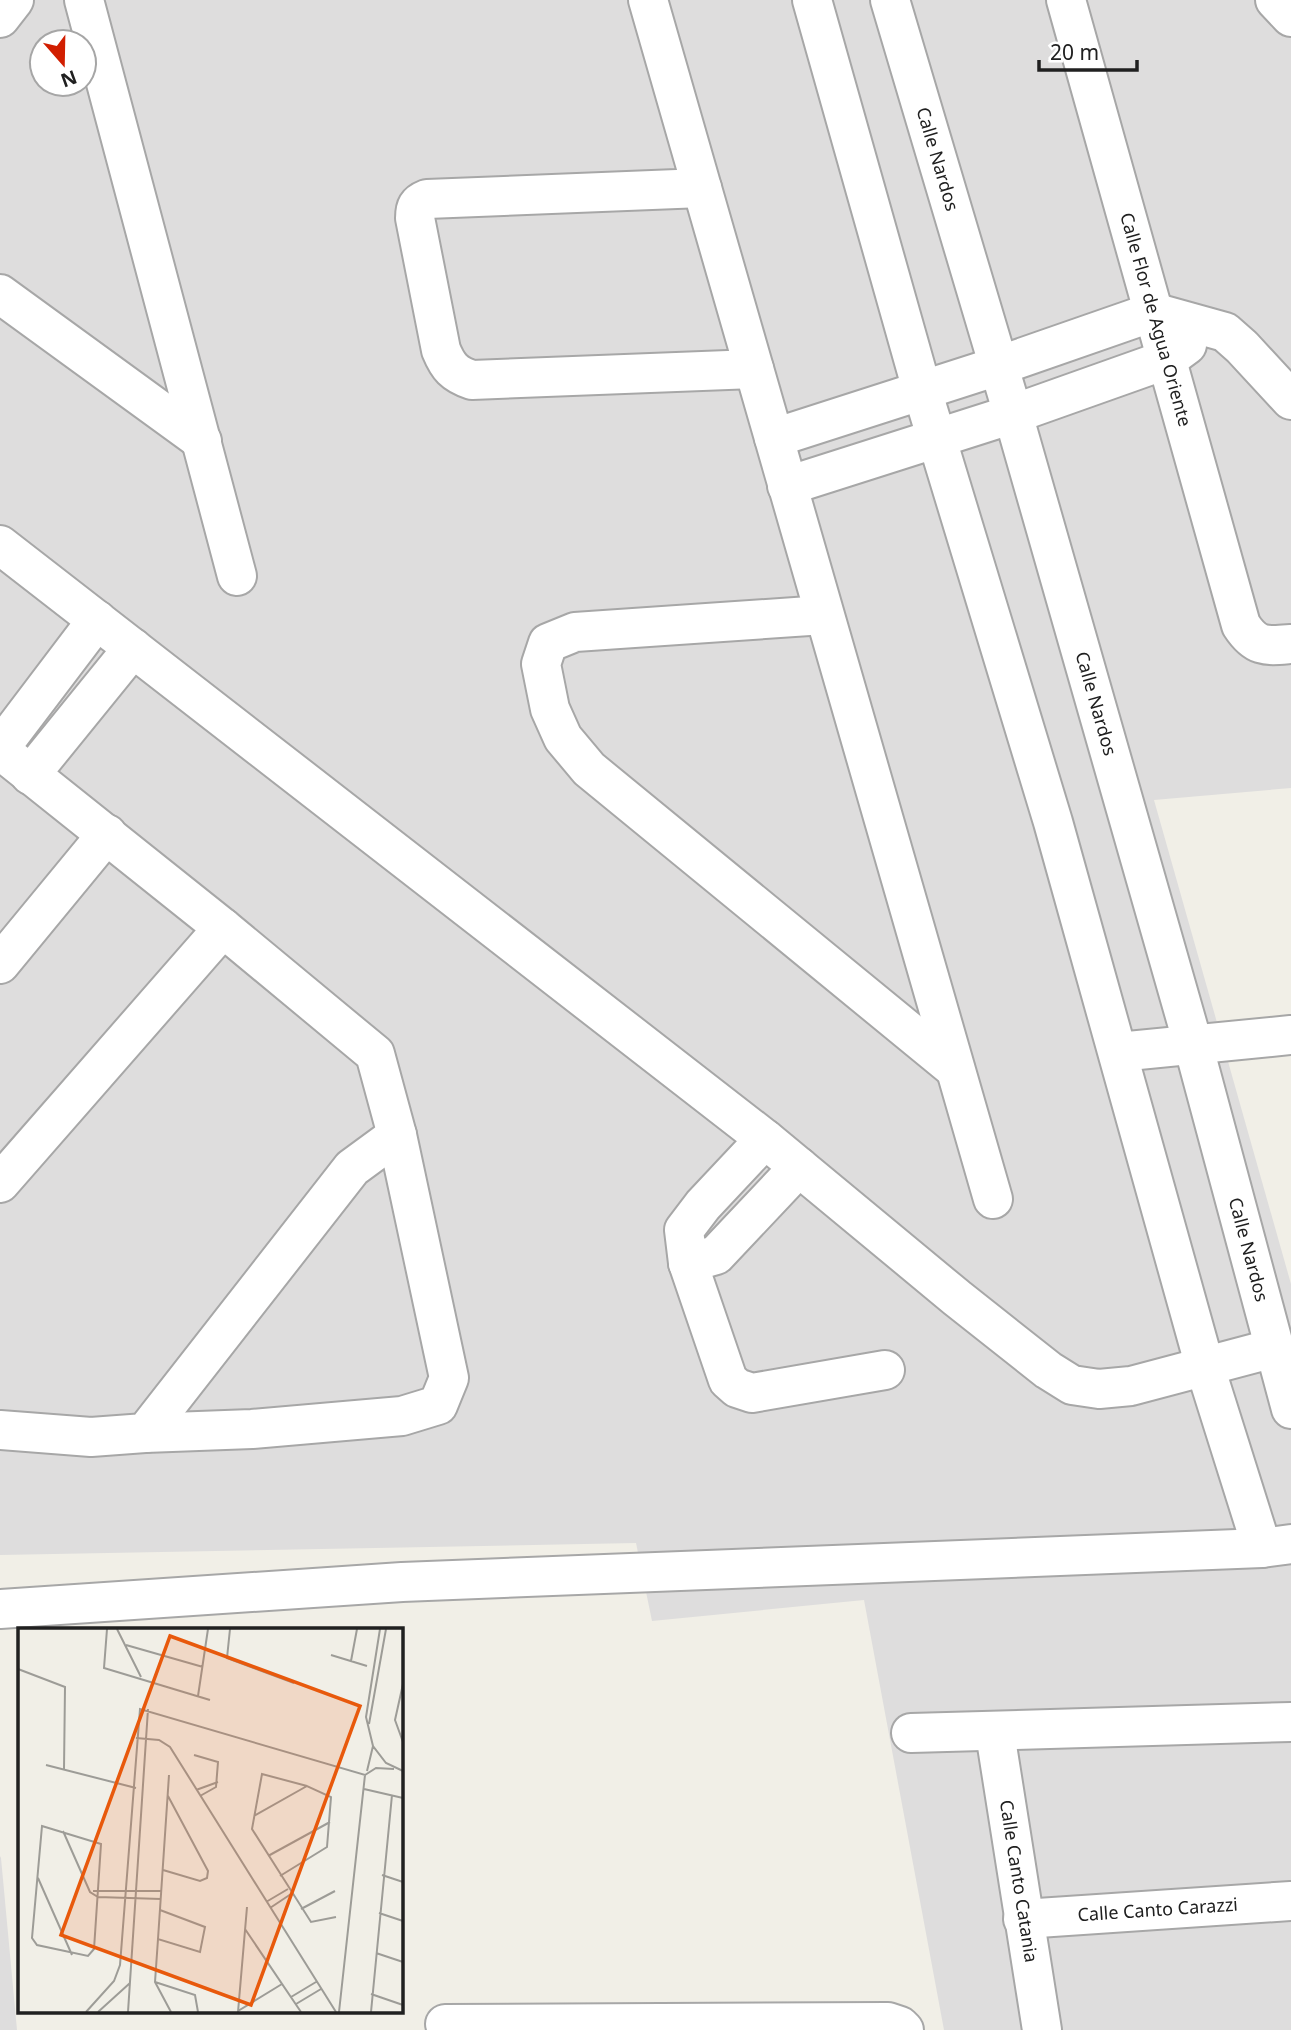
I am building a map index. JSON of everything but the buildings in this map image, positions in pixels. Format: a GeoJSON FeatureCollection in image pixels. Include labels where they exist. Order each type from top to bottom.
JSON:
{"type":"FeatureCollection","features":[{"type":"Feature","properties":{"kind":"street"},"geometry":{"type":"LineString","coordinates":[[0,18],[14,0]]}},
{"type":"Feature","properties":{"kind":"street"},"geometry":{"type":"LineString","coordinates":[[84,0],[237,576]]}},
{"type":"Feature","properties":{"kind":"street"},"geometry":{"type":"LineString","coordinates":[[648,0],[993,1199]]}},
{"type":"Feature","properties":{"kind":"street"},"geometry":{"type":"LineString","coordinates":[[0,1609],[402,1582],[1277,1546],[1205,1367],[1045,796],[922,390],[811,0]]}},
{"type":"Feature","properties":{"kind":"street","name":"Calle Nardos"},"geometry":{"type":"LineString","coordinates":[[890,0],[1013,414],[1193,1044],[1291,1409]]}},
{"type":"Feature","properties":{"kind":"street","name":"Calle Flor de Agua Oriente"},"geometry":{"type":"LineString","coordinates":[[1066,0],[1241,625],[1250,638],[1265,646],[1291,644]]}},
{"type":"Feature","properties":{"kind":"street"},"geometry":{"type":"LineString","coordinates":[[1275,0],[1291,17]]}},
{"type":"Feature","properties":{"kind":"street"},"geometry":{"type":"LineString","coordinates":[[702,188],[427,199],[419,202],[415,209],[415,218],[441,350],[447,365],[458,376],[471,380],[754,369]]}},
{"type":"Feature","properties":{"kind":"street"},"geometry":{"type":"LineString","coordinates":[[0,294],[202,441]]}},
{"type":"Feature","properties":{"kind":"street"},"geometry":{"type":"LineString","coordinates":[[774,438],[999,366],[1153,312],[1224,332],[1242,347],[1291,400]]}},
{"type":"Feature","properties":{"kind":"street"},"geometry":{"type":"LineString","coordinates":[[787,486],[1013,414],[1168,359],[1211,327]]}},
{"type":"Feature","properties":{"kind":"street"},"geometry":{"type":"LineString","coordinates":[[0,545],[765,1139],[1048,1370],[1072,1385],[1099,1389],[1131,1386],[1274,1348]]}},
{"type":"Feature","properties":{"kind":"street"},"geometry":{"type":"LineString","coordinates":[[824,615],[575,632],[548,643],[541,664],[550,709],[563,738],[589,769],[955,1069]]}},
{"type":"Feature","properties":{"kind":"street"},"geometry":{"type":"LineString","coordinates":[[0,1430],[91,1437],[252,1429],[402,1416],[438,1405],[449,1378],[397,1135],[375,1054],[0,749],[97,620]]}},
{"type":"Feature","properties":{"kind":"street"},"geometry":{"type":"LineString","coordinates":[[30,775],[133,648]]}},
{"type":"Feature","properties":{"kind":"street"},"geometry":{"type":"LineString","coordinates":[[0,964],[107,834]]}},
{"type":"Feature","properties":{"kind":"street"},"geometry":{"type":"LineString","coordinates":[[0,1183],[223,928]]}},
{"type":"Feature","properties":{"kind":"street"},"geometry":{"type":"LineString","coordinates":[[1118,1052],[1291,1035]]}},
{"type":"Feature","properties":{"kind":"street"},"geometry":{"type":"LineString","coordinates":[[145,1433],[352,1168],[397,1135]]}},
{"type":"Feature","properties":{"kind":"street"},"geometry":{"type":"LineString","coordinates":[[765,1139],[684,1230],[688,1263],[728,1380],[737,1388],[752,1393],[885,1370]]}},
{"type":"Feature","properties":{"kind":"street"},"geometry":{"type":"LineString","coordinates":[[688,1263],[716,1255],[799,1167]]}},
{"type":"Feature","properties":{"kind":"street"},"geometry":{"type":"LineString","coordinates":[[911,1733],[995,1733],[1291,1722]]}},
{"type":"Feature","properties":{"kind":"street","name":"Calle Canto Catania"},"geometry":{"type":"LineString","coordinates":[[995,1733],[1042,2030]]}},
{"type":"Feature","properties":{"kind":"street","name":"Calle Canto Carazzi"},"geometry":{"type":"LineString","coordinates":[[1023,1919],[1291,1901]]}},
{"type":"Feature","properties":{"kind":"street"},"geometry":{"type":"LineString","coordinates":[[445,2024],[888,2022],[904,2030]]}},
{"type":"Feature","properties":{"kind":"shaded area"},"geometry":{"type":"Polygon","coordinates":[[[0,0],[1291,0],[1291,788],[1154,800],[1291,1284],[1291,2030],[944,2030],[864,1600],[652,1621],[636,1543],[0,1555],[0,0]]]}},
{"type":"Feature","properties":{"kind":"shaded area"},"geometry":{"type":"Polygon","coordinates":[[[0,1856],[1,1858],[17,2030],[0,2030],[0,1856]]]}}]}
